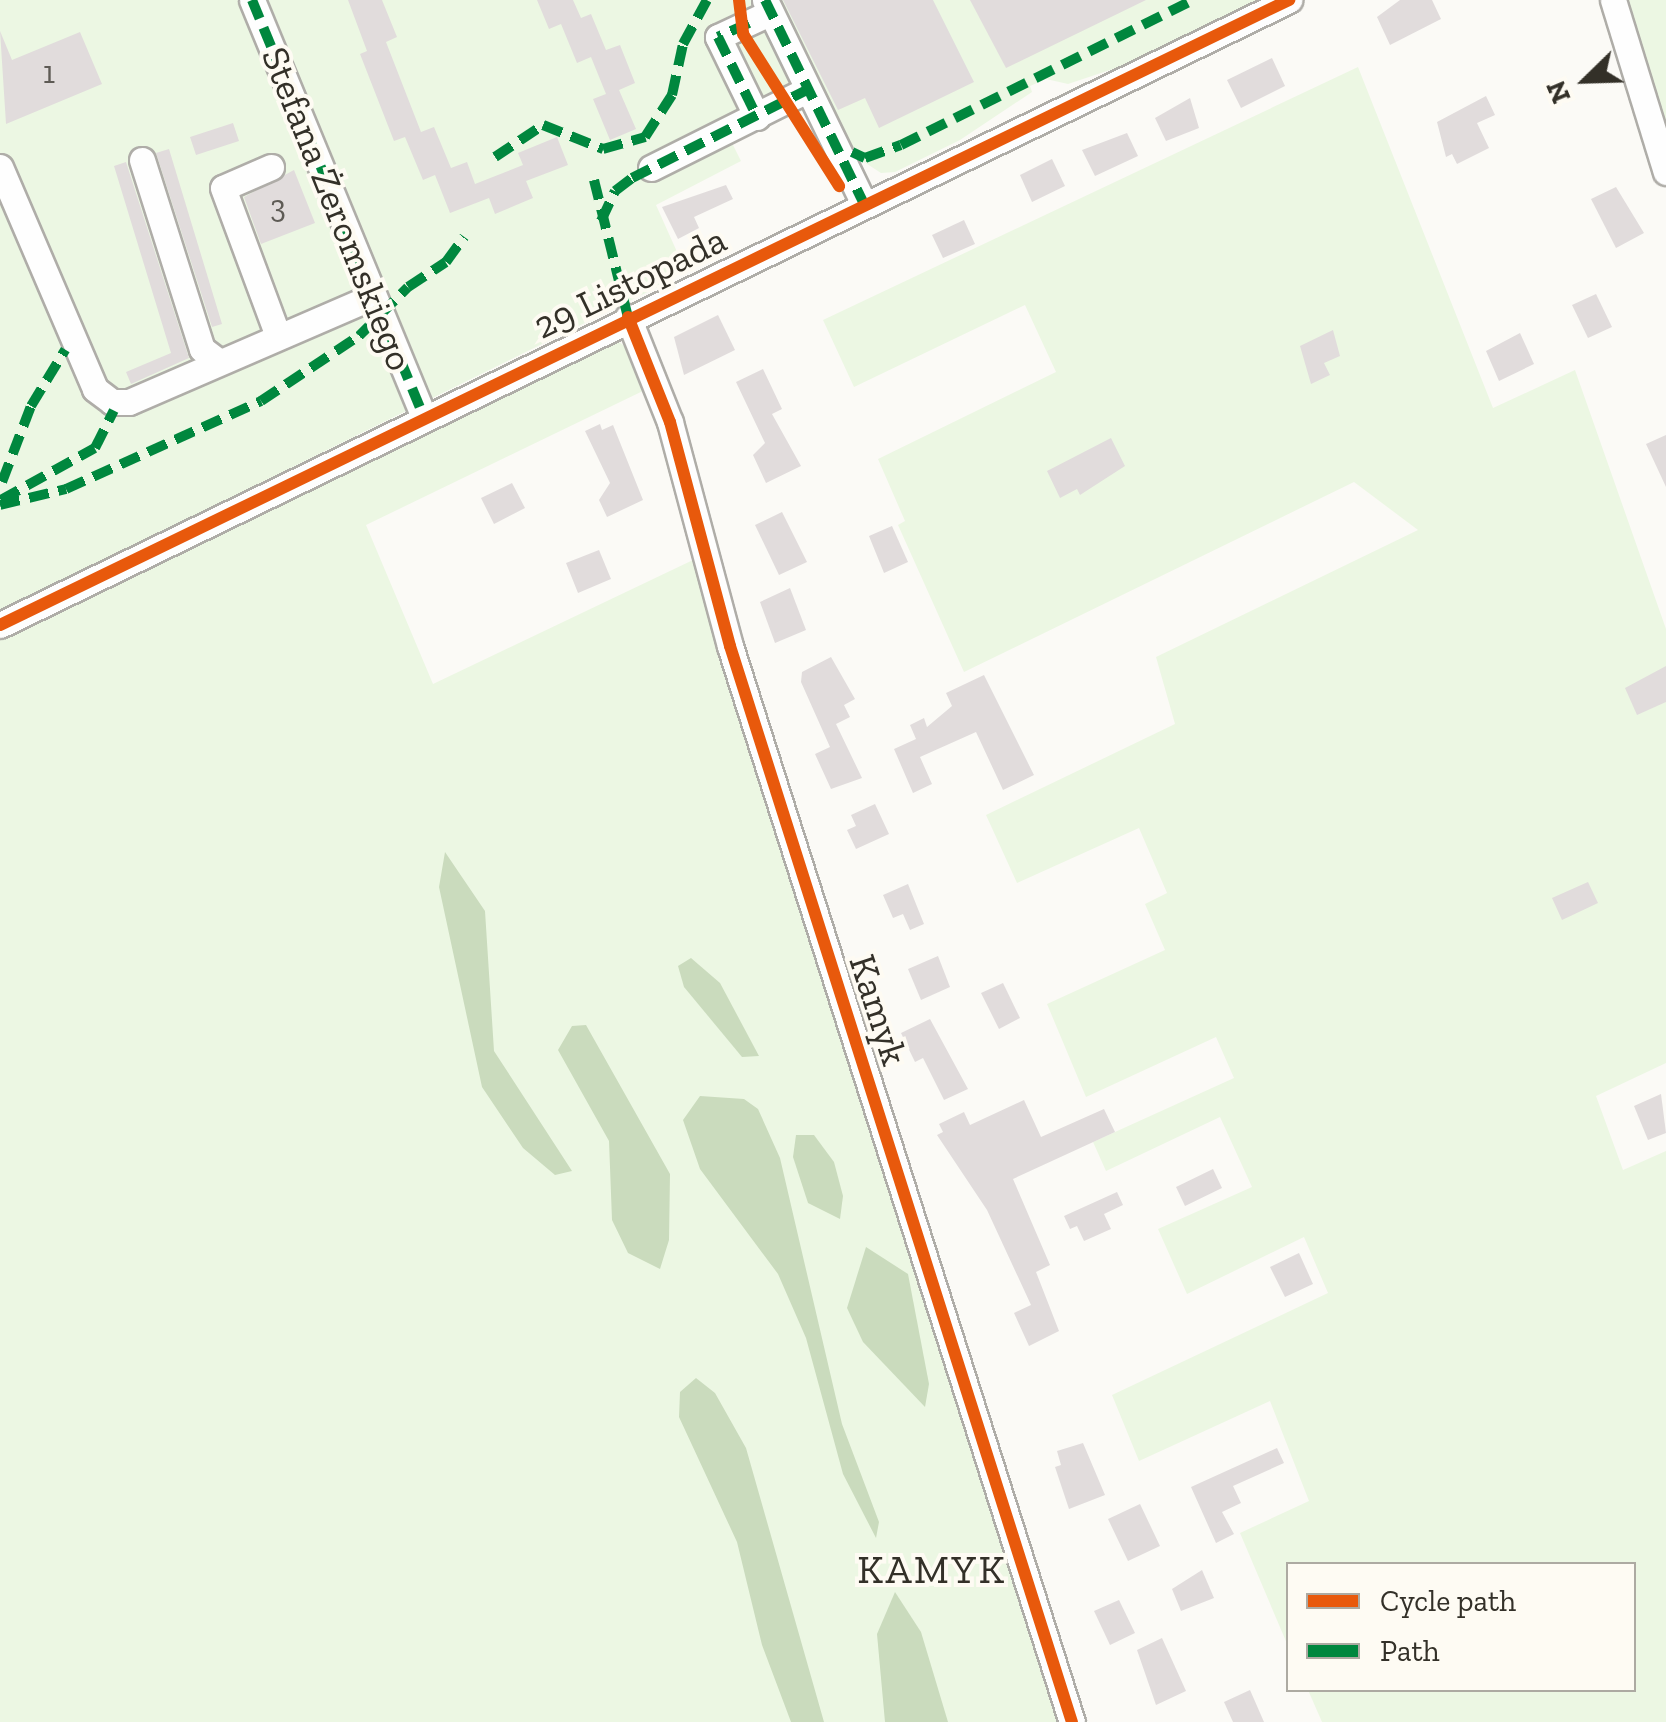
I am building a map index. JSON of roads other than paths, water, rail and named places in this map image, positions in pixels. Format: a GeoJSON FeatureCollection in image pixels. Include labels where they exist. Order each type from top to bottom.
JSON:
{"type":"FeatureCollection","features":[{"type":"Feature","properties":{"kind":"street","name":"Stefana Żeromskiego"},"geometry":{"type":"LineString","coordinates":[[252,0],[424,417]]}},
{"type":"Feature","properties":{"kind":"street","name":"29 Listopada"},"geometry":{"type":"LineString","coordinates":[[0,625],[1289,0]]}},
{"type":"Feature","properties":{"kind":"street"},"geometry":{"type":"LineString","coordinates":[[1612,0],[1666,172]]}},
{"type":"Feature","properties":{"kind":"street"},"geometry":{"type":"LineString","coordinates":[[757,116],[718,38],[766,7],[864,204]]}},
{"type":"Feature","properties":{"kind":"street"},"geometry":{"type":"LineString","coordinates":[[652,168],[806,91]]}},
{"type":"Feature","properties":{"kind":"street"},"geometry":{"type":"LineString","coordinates":[[142,160],[202,349],[218,360]]}},
{"type":"Feature","properties":{"kind":"street"},"geometry":{"type":"LineString","coordinates":[[0,167],[95,389],[112,402],[129,402],[372,296]]}},
{"type":"Feature","properties":{"kind":"street"},"geometry":{"type":"LineString","coordinates":[[271,167],[223,188],[278,336]]}},
{"type":"Feature","properties":{"kind":"street","name":"Kamyk"},"geometry":{"type":"LineString","coordinates":[[628,318],[670,422],[730,646],[1072,1722]]}},
{"type":"Feature","properties":{"kind":"district","name":"KAMYK"},"geometry":{"type":"Point","coordinates":[932,1569]}}]}
